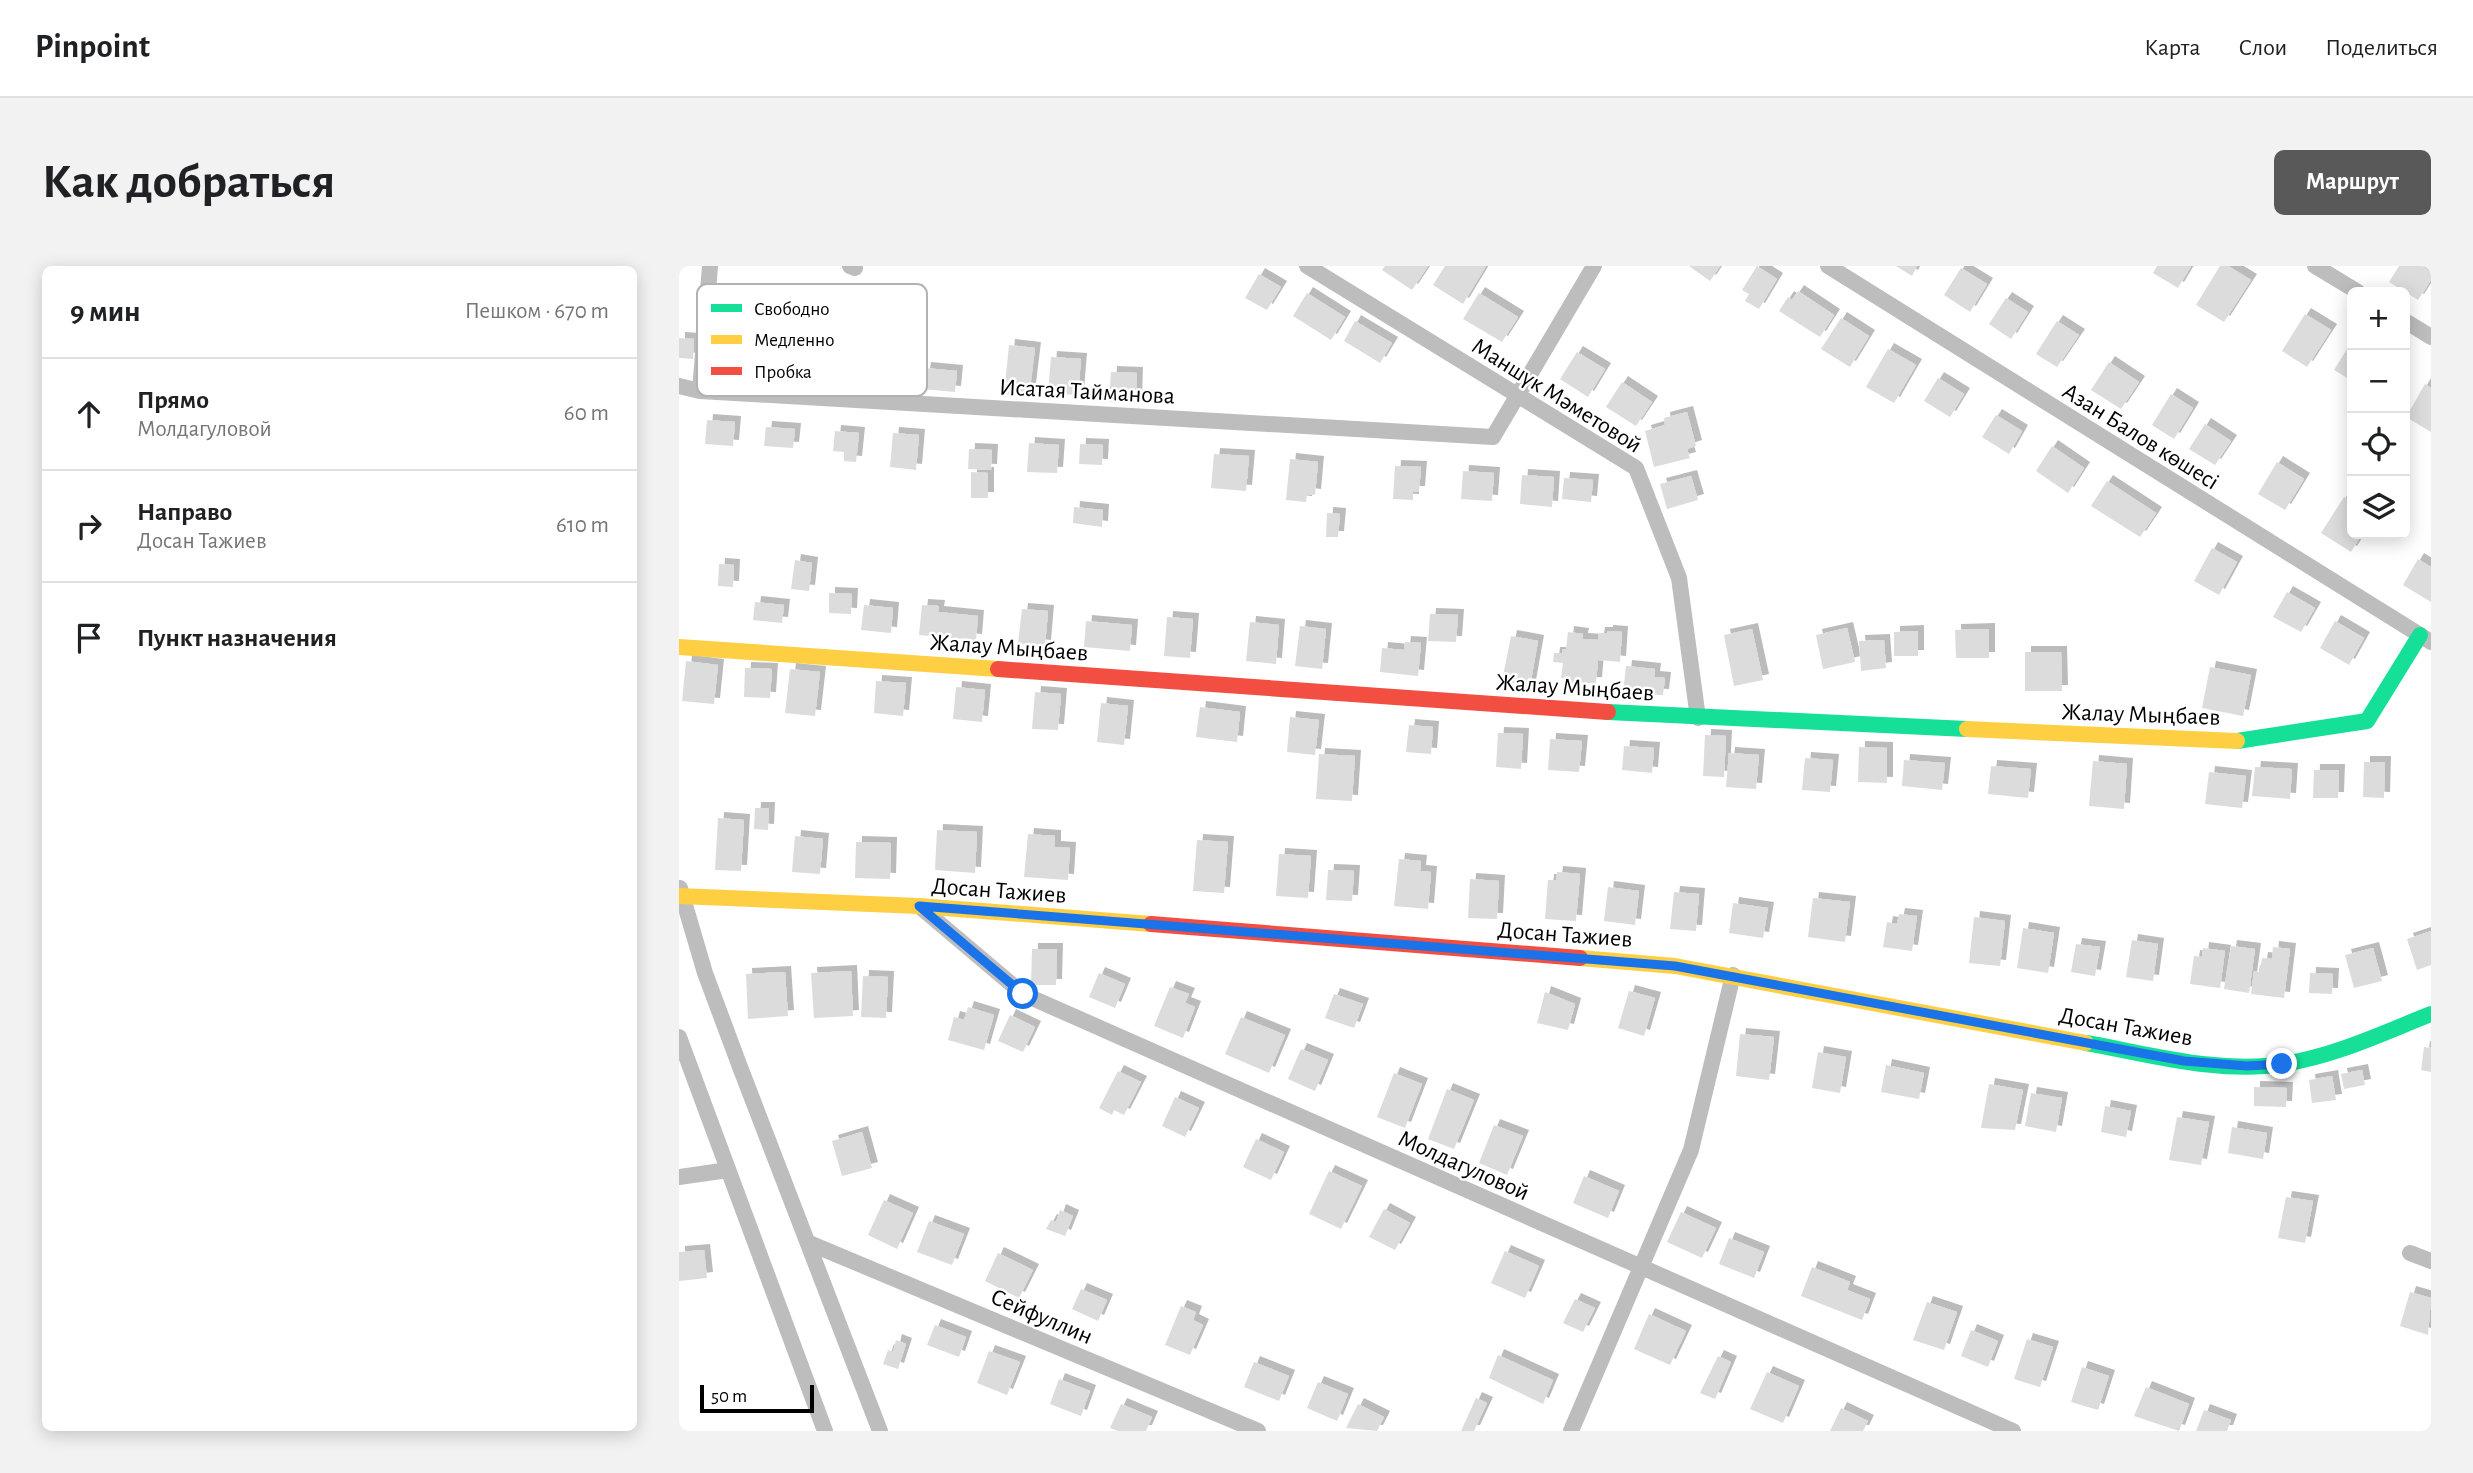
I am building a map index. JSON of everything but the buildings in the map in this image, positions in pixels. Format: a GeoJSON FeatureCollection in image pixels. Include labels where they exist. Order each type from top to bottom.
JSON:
{"type":"FeatureCollection","features":[{"type":"Feature","properties":{"kind":"street"},"geometry":{"type":"LineString","coordinates":[[709,284],[710,266]]}},
{"type":"Feature","properties":{"kind":"street","name":"Маншүк Мәметовой"},"geometry":{"type":"LineString","coordinates":[[1307,266],[1636,468],[1679,578],[1697,719]]}},
{"type":"Feature","properties":{"kind":"street"},"geometry":{"type":"LineString","coordinates":[[1517,395],[1594,266]]}},
{"type":"Feature","properties":{"kind":"street","name":"Азан Балов көшесі"},"geometry":{"type":"LineString","coordinates":[[1828,266],[2426,639]]}},
{"type":"Feature","properties":{"kind":"street"},"geometry":{"type":"LineString","coordinates":[[2315,266],[2350,287]]}},
{"type":"Feature","properties":{"kind":"street"},"geometry":{"type":"LineString","coordinates":[[2410,324],[2431,337]]}},
{"type":"Feature","properties":{"kind":"street","name":"Исатая Тайманова"},"geometry":{"type":"LineString","coordinates":[[679,386],[697,390]]}},
{"type":"Feature","properties":{"kind":"street","name":"Исатая Тайманова"},"geometry":{"type":"LineString","coordinates":[[786,396],[1493,437],[1517,395]]}},
{"type":"Feature","properties":{"kind":"street","name":"Жалау Мыңбаев"},"geometry":{"type":"LineString","coordinates":[[679,647],[1697,719],[2237,741],[2367,721],[2426,639]]}},
{"type":"Feature","properties":{"kind":"street"},"geometry":{"type":"LineString","coordinates":[[680,893],[714,996],[880,1431]]}},
{"type":"Feature","properties":{"kind":"street","name":"Досан Тажиев"},"geometry":{"type":"LineString","coordinates":[[680,893],[919,906],[1675,966],[2184,1061],[2247,1066],[2282,1064],[2331,1052],[2431,1014]]}},
{"type":"Feature","properties":{"kind":"street","name":"Молдагуловой"},"geometry":{"type":"LineString","coordinates":[[919,906],[1023,994],[1640,1269],[2013,1431]]}},
{"type":"Feature","properties":{"kind":"street"},"geometry":{"type":"LineString","coordinates":[[1571,1431],[1691,1150],[1733,975]]}},
{"type":"Feature","properties":{"kind":"street"},"geometry":{"type":"LineString","coordinates":[[679,1037],[825,1431]]}},
{"type":"Feature","properties":{"kind":"street"},"geometry":{"type":"LineString","coordinates":[[679,1177],[728,1170]]}},
{"type":"Feature","properties":{"kind":"street","name":"Сейфуллин"},"geometry":{"type":"LineString","coordinates":[[809,1243],[1258,1431]]}},
{"type":"Feature","properties":{"kind":"street"},"geometry":{"type":"LineString","coordinates":[[2410,1253],[2431,1261]]}},
{"type":"Feature","properties":{"kind":"traffic: fast"},"geometry":{"type":"LineString","coordinates":[[2237,741],[2367,721],[2420,635]]}},
{"type":"Feature","properties":{"kind":"traffic: fast"},"geometry":{"type":"LineString","coordinates":[[1608,712],[1967,729]]}},
{"type":"Feature","properties":{"kind":"traffic: fast"},"geometry":{"type":"LineString","coordinates":[[2086,1043],[2209,1065],[2283,1064],[2359,1043],[2431,1014]]}},
{"type":"Feature","properties":{"kind":"traffic: slow"},"geometry":{"type":"LineString","coordinates":[[679,647],[998,669]]}},
{"type":"Feature","properties":{"kind":"traffic: slow"},"geometry":{"type":"LineString","coordinates":[[1967,729],[2237,741]]}},
{"type":"Feature","properties":{"kind":"traffic: slow"},"geometry":{"type":"LineString","coordinates":[[679,896],[919,906],[1151,924]]}},
{"type":"Feature","properties":{"kind":"traffic: slow"},"geometry":{"type":"LineString","coordinates":[[1580,958],[1675,966],[2086,1043]]}},
{"type":"Feature","properties":{"kind":"traffic: jam"},"geometry":{"type":"LineString","coordinates":[[998,669],[1608,712]]}},
{"type":"Feature","properties":{"kind":"traffic: jam"},"geometry":{"type":"LineString","coordinates":[[1151,924],[1580,958]]}},
{"type":"Feature","properties":{"kind":"route"},"geometry":{"type":"LineString","coordinates":[[1023,994],[919,906],[1675,966],[2184,1061],[2247,1066],[2282,1064]]}}]}
